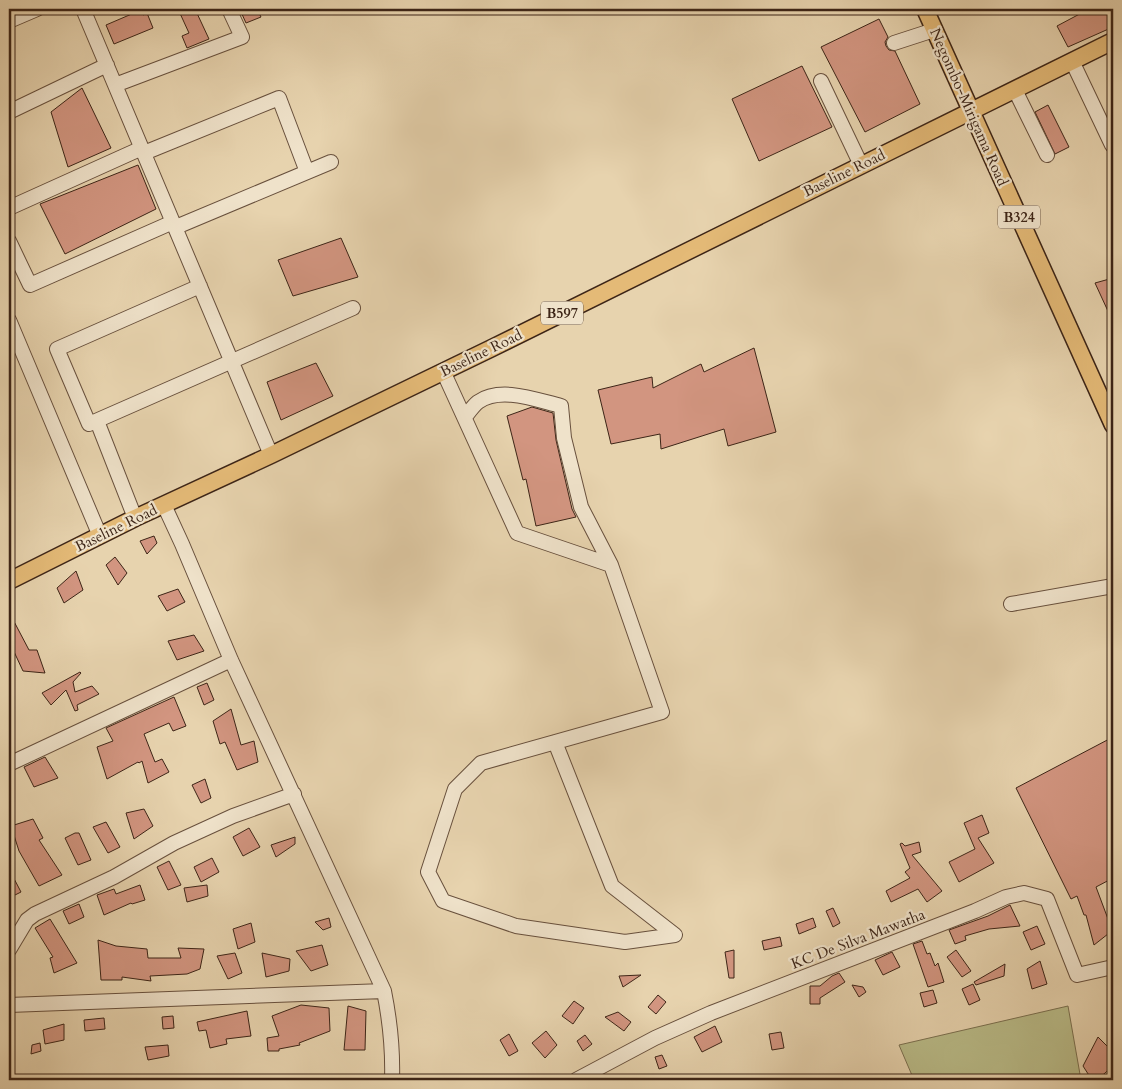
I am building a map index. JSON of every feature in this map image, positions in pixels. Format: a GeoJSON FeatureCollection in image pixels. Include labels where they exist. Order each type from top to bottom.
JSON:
{"type":"FeatureCollection","features":[{"type":"Feature","properties":{"kind":"main road","name":"Negombo-Mirigama Road"},"geometry":{"type":"LineString","coordinates":[[925,9],[1112,417]]}},
{"type":"Feature","properties":{"kind":"main road","name":"Baseline Road"},"geometry":{"type":"LineString","coordinates":[[9,580],[444,371],[1113,41]]}},
{"type":"Feature","properties":{"kind":"street"},"geometry":{"type":"LineString","coordinates":[[9,21],[37,9]]}},
{"type":"Feature","properties":{"kind":"street"},"geometry":{"type":"LineString","coordinates":[[85,9],[115,85],[271,455]]}},
{"type":"Feature","properties":{"kind":"street"},"geometry":{"type":"LineString","coordinates":[[115,85],[242,37],[228,9]]}},
{"type":"Feature","properties":{"kind":"street"},"geometry":{"type":"LineString","coordinates":[[894,43],[934,30]]}},
{"type":"Feature","properties":{"kind":"street"},"geometry":{"type":"LineString","coordinates":[[1072,61],[1112,145]]}},
{"type":"Feature","properties":{"kind":"street"},"geometry":{"type":"LineString","coordinates":[[9,112],[107,65]]}},
{"type":"Feature","properties":{"kind":"street"},"geometry":{"type":"LineString","coordinates":[[821,81],[861,165]]}},
{"type":"Feature","properties":{"kind":"street"},"geometry":{"type":"LineString","coordinates":[[1015,90],[1047,155]]}},
{"type":"Feature","properties":{"kind":"street"},"geometry":{"type":"LineString","coordinates":[[9,208],[143,151],[279,98],[307,172]]}},
{"type":"Feature","properties":{"kind":"street"},"geometry":{"type":"LineString","coordinates":[[9,241],[30,285],[331,162]]}},
{"type":"Feature","properties":{"kind":"street"},"geometry":{"type":"LineString","coordinates":[[200,286],[57,349],[89,424],[353,308]]}},
{"type":"Feature","properties":{"kind":"street"},"geometry":{"type":"LineString","coordinates":[[9,320],[100,536]]}},
{"type":"Feature","properties":{"kind":"street"},"geometry":{"type":"LineString","coordinates":[[444,371],[517,533],[611,565]]}},
{"type":"Feature","properties":{"kind":"street"},"geometry":{"type":"LineString","coordinates":[[465,417],[478,402],[500,394],[529,398],[560,406],[564,438],[581,507],[611,565],[662,712],[481,762],[455,789],[428,872],[443,901],[516,926],[625,942],[675,935],[612,886],[555,742]]}},
{"type":"Feature","properties":{"kind":"street"},"geometry":{"type":"LineString","coordinates":[[97,421],[135,518]]}},
{"type":"Feature","properties":{"kind":"street"},"geometry":{"type":"LineString","coordinates":[[164,506],[231,660],[384,991],[391,1024],[392,1080]]}},
{"type":"Feature","properties":{"kind":"street"},"geometry":{"type":"LineString","coordinates":[[1011,604],[1113,586]]}},
{"type":"Feature","properties":{"kind":"street"},"geometry":{"type":"LineString","coordinates":[[9,764],[231,660]]}},
{"type":"Feature","properties":{"kind":"street"},"geometry":{"type":"LineString","coordinates":[[9,950],[27,920],[35,914],[114,877],[174,843],[233,816],[294,794]]}},
{"type":"Feature","properties":{"kind":"street","name":"KC De Silva Mawatha"},"geometry":{"type":"LineString","coordinates":[[576,1080],[656,1038],[711,1013],[975,911],[1006,897],[1024,893],[1047,899],[1076,975],[1113,967]]}},
{"type":"Feature","properties":{"kind":"street"},"geometry":{"type":"LineString","coordinates":[[9,1005],[384,991]]}},
{"type":"Feature","properties":{"kind":"green space"},"geometry":{"type":"Polygon","coordinates":[[[1068,1006],[1081,1080],[914,1080],[899,1045],[1068,1006]]]}},
{"type":"Feature","properties":{"kind":"building"},"geometry":{"type":"Polygon","coordinates":[[[178,9],[195,9],[209,39],[187,48],[182,36],[189,33],[178,9]]]}},
{"type":"Feature","properties":{"kind":"building"},"geometry":{"type":"Polygon","coordinates":[[[246,9],[257,9],[261,17],[246,23],[241,12],[246,9]]]}},
{"type":"Feature","properties":{"kind":"building"},"geometry":{"type":"Polygon","coordinates":[[[1089,9],[1113,9],[1113,27],[1068,47],[1057,26],[1089,9]]]}},
{"type":"Feature","properties":{"kind":"building"},"geometry":{"type":"Polygon","coordinates":[[[141,10],[143,15],[147,13],[153,28],[114,44],[106,25],[141,10]]]}},
{"type":"Feature","properties":{"kind":"building"},"geometry":{"type":"Polygon","coordinates":[[[879,19],[888,37],[885,42],[886,46],[889,50],[895,51],[920,104],[865,132],[821,47],[879,19]]]}},
{"type":"Feature","properties":{"kind":"building"},"geometry":{"type":"Polygon","coordinates":[[[802,66],[832,127],[759,161],[732,99],[802,66]]]}},
{"type":"Feature","properties":{"kind":"building"},"geometry":{"type":"Polygon","coordinates":[[[82,88],[111,148],[68,167],[51,112],[82,88]]]}},
{"type":"Feature","properties":{"kind":"building"},"geometry":{"type":"Polygon","coordinates":[[[1048,105],[1069,147],[1055,154],[1035,112],[1048,105]]]}},
{"type":"Feature","properties":{"kind":"building"},"geometry":{"type":"Polygon","coordinates":[[[138,165],[156,209],[65,254],[40,204],[138,165]]]}},
{"type":"Feature","properties":{"kind":"building"},"geometry":{"type":"Polygon","coordinates":[[[341,238],[358,277],[293,296],[278,260],[341,238]]]}},
{"type":"Feature","properties":{"kind":"building"},"geometry":{"type":"Polygon","coordinates":[[[1113,278],[1113,322],[1095,283],[1113,278]]]}},
{"type":"Feature","properties":{"kind":"building"},"geometry":{"type":"Polygon","coordinates":[[[754,348],[776,432],[728,446],[724,429],[661,449],[660,434],[611,444],[598,390],[652,377],[653,388],[701,364],[704,372],[754,348]]]}},
{"type":"Feature","properties":{"kind":"building"},"geometry":{"type":"Polygon","coordinates":[[[316,363],[333,396],[281,420],[267,382],[316,363]]]}},
{"type":"Feature","properties":{"kind":"building"},"geometry":{"type":"Polygon","coordinates":[[[532,407],[553,413],[556,440],[572,509],[576,517],[536,526],[526,479],[523,480],[507,416],[532,407]]]}},
{"type":"Feature","properties":{"kind":"building"},"geometry":{"type":"Polygon","coordinates":[[[154,536],[157,543],[147,554],[140,541],[154,536]]]}},
{"type":"Feature","properties":{"kind":"building"},"geometry":{"type":"Polygon","coordinates":[[[115,557],[127,573],[118,585],[106,565],[115,557]]]}},
{"type":"Feature","properties":{"kind":"building"},"geometry":{"type":"Polygon","coordinates":[[[76,571],[83,590],[64,603],[57,588],[76,571]]]}},
{"type":"Feature","properties":{"kind":"building"},"geometry":{"type":"Polygon","coordinates":[[[178,589],[185,602],[167,611],[158,596],[178,589]]]}},
{"type":"Feature","properties":{"kind":"building"},"geometry":{"type":"Polygon","coordinates":[[[9,612],[29,650],[37,650],[45,673],[23,671],[9,641],[9,612]]]}},
{"type":"Feature","properties":{"kind":"building"},"geometry":{"type":"Polygon","coordinates":[[[194,635],[204,651],[177,660],[168,641],[194,635]]]}},
{"type":"Feature","properties":{"kind":"building"},"geometry":{"type":"Polygon","coordinates":[[[80,672],[73,682],[75,692],[92,686],[99,694],[77,705],[78,710],[75,711],[66,690],[51,705],[42,693],[80,672]]]}},
{"type":"Feature","properties":{"kind":"building"},"geometry":{"type":"Polygon","coordinates":[[[207,683],[214,700],[204,705],[197,687],[207,683]]]}},
{"type":"Feature","properties":{"kind":"building"},"geometry":{"type":"Polygon","coordinates":[[[174,697],[186,726],[173,731],[169,723],[144,734],[155,762],[162,759],[169,772],[148,783],[142,761],[107,779],[97,747],[113,741],[106,728],[174,697]]]}},
{"type":"Feature","properties":{"kind":"building"},"geometry":{"type":"Polygon","coordinates":[[[231,709],[241,745],[254,741],[258,762],[237,770],[225,742],[220,744],[213,721],[231,709]]]}},
{"type":"Feature","properties":{"kind":"building"},"geometry":{"type":"Polygon","coordinates":[[[1113,737],[1113,878],[1096,887],[1108,919],[1110,918],[1113,924],[1113,930],[1094,945],[1086,915],[1084,915],[1077,896],[1071,899],[1016,788],[1113,737]]]}},
{"type":"Feature","properties":{"kind":"building"},"geometry":{"type":"Polygon","coordinates":[[[45,757],[58,778],[34,787],[24,767],[45,757]]]}},
{"type":"Feature","properties":{"kind":"building"},"geometry":{"type":"Polygon","coordinates":[[[205,779],[211,798],[201,803],[192,785],[205,779]]]}},
{"type":"Feature","properties":{"kind":"building"},"geometry":{"type":"Polygon","coordinates":[[[144,809],[153,826],[134,839],[126,813],[144,809]]]}},
{"type":"Feature","properties":{"kind":"building"},"geometry":{"type":"Polygon","coordinates":[[[982,815],[989,833],[978,838],[994,863],[959,882],[949,862],[975,849],[964,823],[982,815]]]}},
{"type":"Feature","properties":{"kind":"building"},"geometry":{"type":"Polygon","coordinates":[[[33,819],[43,838],[39,840],[62,875],[39,886],[19,851],[11,826],[33,819]]]}},
{"type":"Feature","properties":{"kind":"building"},"geometry":{"type":"Polygon","coordinates":[[[106,822],[120,847],[108,853],[93,827],[106,822]]]}},
{"type":"Feature","properties":{"kind":"building"},"geometry":{"type":"Polygon","coordinates":[[[249,828],[260,847],[243,856],[233,837],[249,828]]]}},
{"type":"Feature","properties":{"kind":"building"},"geometry":{"type":"Polygon","coordinates":[[[79,833],[91,860],[78,865],[65,838],[79,833]]]}},
{"type":"Feature","properties":{"kind":"building"},"geometry":{"type":"Polygon","coordinates":[[[295,837],[295,844],[276,857],[271,845],[295,837]]]}},
{"type":"Feature","properties":{"kind":"building"},"geometry":{"type":"Polygon","coordinates":[[[919,842],[921,852],[912,855],[942,891],[927,902],[918,889],[891,902],[886,891],[910,878],[905,872],[910,868],[900,844],[902,843],[905,846],[919,842]]]}},
{"type":"Feature","properties":{"kind":"building"},"geometry":{"type":"Polygon","coordinates":[[[212,858],[219,872],[201,882],[194,867],[212,858]]]}},
{"type":"Feature","properties":{"kind":"building"},"geometry":{"type":"Polygon","coordinates":[[[169,861],[181,885],[168,890],[157,867],[169,861]]]}},
{"type":"Feature","properties":{"kind":"building"},"geometry":{"type":"Polygon","coordinates":[[[9,869],[21,892],[9,898],[9,869]]]}},
{"type":"Feature","properties":{"kind":"building"},"geometry":{"type":"Polygon","coordinates":[[[140,885],[145,900],[131,903],[104,915],[97,895],[114,889],[116,894],[140,885]]]}},
{"type":"Feature","properties":{"kind":"building"},"geometry":{"type":"Polygon","coordinates":[[[207,885],[208,896],[187,902],[184,888],[207,885]]]}},
{"type":"Feature","properties":{"kind":"building"},"geometry":{"type":"Polygon","coordinates":[[[79,904],[84,917],[69,924],[63,911],[79,904]]]}},
{"type":"Feature","properties":{"kind":"building"},"geometry":{"type":"Polygon","coordinates":[[[1010,905],[1020,926],[989,929],[965,936],[966,940],[955,944],[949,930],[988,916],[1010,905]]]}},
{"type":"Feature","properties":{"kind":"building"},"geometry":{"type":"Polygon","coordinates":[[[833,908],[840,923],[833,927],[826,911],[833,908]]]}},
{"type":"Feature","properties":{"kind":"building"},"geometry":{"type":"Polygon","coordinates":[[[329,918],[331,927],[323,930],[315,922],[329,918]]]}},
{"type":"Feature","properties":{"kind":"building"},"geometry":{"type":"Polygon","coordinates":[[[813,918],[816,927],[799,934],[796,924],[813,918]]]}},
{"type":"Feature","properties":{"kind":"building"},"geometry":{"type":"Polygon","coordinates":[[[50,919],[77,963],[54,973],[50,958],[53,957],[35,928],[50,919]]]}},
{"type":"Feature","properties":{"kind":"building"},"geometry":{"type":"Polygon","coordinates":[[[251,923],[255,942],[238,949],[233,929],[251,923]]]}},
{"type":"Feature","properties":{"kind":"building"},"geometry":{"type":"Polygon","coordinates":[[[1037,926],[1045,944],[1031,950],[1023,932],[1037,926]]]}},
{"type":"Feature","properties":{"kind":"building"},"geometry":{"type":"Polygon","coordinates":[[[780,937],[782,946],[764,950],[762,941],[780,937]]]}},
{"type":"Feature","properties":{"kind":"building"},"geometry":{"type":"Polygon","coordinates":[[[98,940],[116,946],[147,949],[148,958],[181,958],[178,948],[204,949],[200,969],[187,974],[150,976],[151,981],[122,977],[122,980],[101,980],[98,940]]]}},
{"type":"Feature","properties":{"kind":"building"},"geometry":{"type":"Polygon","coordinates":[[[922,941],[927,954],[930,953],[935,966],[938,963],[944,982],[928,987],[913,944],[922,941]]]}},
{"type":"Feature","properties":{"kind":"building"},"geometry":{"type":"Polygon","coordinates":[[[322,945],[328,965],[311,971],[296,951],[322,945]]]}},
{"type":"Feature","properties":{"kind":"building"},"geometry":{"type":"Polygon","coordinates":[[[734,950],[734,978],[729,978],[725,952],[734,950]]]}},
{"type":"Feature","properties":{"kind":"building"},"geometry":{"type":"Polygon","coordinates":[[[956,950],[971,971],[962,977],[947,957],[956,950]]]}},
{"type":"Feature","properties":{"kind":"building"},"geometry":{"type":"Polygon","coordinates":[[[892,952],[900,967],[883,975],[875,960],[892,952]]]}},
{"type":"Feature","properties":{"kind":"building"},"geometry":{"type":"Polygon","coordinates":[[[235,953],[242,973],[228,979],[217,956],[235,953]]]}},
{"type":"Feature","properties":{"kind":"building"},"geometry":{"type":"Polygon","coordinates":[[[262,953],[290,959],[289,971],[266,977],[262,953]]]}},
{"type":"Feature","properties":{"kind":"building"},"geometry":{"type":"Polygon","coordinates":[[[1040,961],[1047,984],[1032,989],[1027,969],[1040,961]]]}},
{"type":"Feature","properties":{"kind":"building"},"geometry":{"type":"Polygon","coordinates":[[[1005,964],[1004,976],[976,985],[974,982],[1005,964]]]}},
{"type":"Feature","properties":{"kind":"building"},"geometry":{"type":"Polygon","coordinates":[[[839,973],[845,982],[820,998],[820,1004],[810,1004],[810,986],[820,986],[839,973]]]}},
{"type":"Feature","properties":{"kind":"building"},"geometry":{"type":"Polygon","coordinates":[[[641,975],[623,987],[619,976],[641,975]]]}},
{"type":"Feature","properties":{"kind":"building"},"geometry":{"type":"Polygon","coordinates":[[[973,984],[980,1000],[969,1005],[962,989],[973,984]]]}},
{"type":"Feature","properties":{"kind":"building"},"geometry":{"type":"Polygon","coordinates":[[[852,985],[863,987],[866,992],[859,997],[852,985]]]}},
{"type":"Feature","properties":{"kind":"building"},"geometry":{"type":"Polygon","coordinates":[[[933,990],[937,1003],[924,1007],[920,993],[933,990]]]}},
{"type":"Feature","properties":{"kind":"building"},"geometry":{"type":"Polygon","coordinates":[[[658,995],[666,1002],[656,1014],[648,1007],[658,995]]]}},
{"type":"Feature","properties":{"kind":"building"},"geometry":{"type":"Polygon","coordinates":[[[574,1001],[584,1008],[573,1024],[562,1016],[574,1001]]]}},
{"type":"Feature","properties":{"kind":"building"},"geometry":{"type":"Polygon","coordinates":[[[301,1005],[329,1008],[330,1031],[299,1043],[300,1045],[279,1049],[279,1051],[268,1051],[267,1038],[279,1036],[272,1016],[301,1005]]]}},
{"type":"Feature","properties":{"kind":"building"},"geometry":{"type":"Polygon","coordinates":[[[348,1006],[366,1011],[365,1050],[344,1050],[348,1006]]]}},
{"type":"Feature","properties":{"kind":"building"},"geometry":{"type":"Polygon","coordinates":[[[247,1011],[251,1036],[226,1039],[227,1044],[210,1048],[206,1030],[199,1031],[197,1022],[247,1011]]]}},
{"type":"Feature","properties":{"kind":"building"},"geometry":{"type":"Polygon","coordinates":[[[618,1012],[631,1022],[624,1031],[605,1017],[618,1012]]]}},
{"type":"Feature","properties":{"kind":"building"},"geometry":{"type":"Polygon","coordinates":[[[173,1016],[174,1028],[163,1029],[162,1017],[173,1016]]]}},
{"type":"Feature","properties":{"kind":"building"},"geometry":{"type":"Polygon","coordinates":[[[104,1018],[105,1029],[85,1031],[84,1020],[104,1018]]]}},
{"type":"Feature","properties":{"kind":"building"},"geometry":{"type":"Polygon","coordinates":[[[64,1024],[64,1040],[45,1044],[43,1030],[64,1024]]]}},
{"type":"Feature","properties":{"kind":"building"},"geometry":{"type":"Polygon","coordinates":[[[715,1026],[722,1042],[702,1052],[694,1037],[715,1026]]]}},
{"type":"Feature","properties":{"kind":"building"},"geometry":{"type":"Polygon","coordinates":[[[546,1031],[557,1045],[545,1058],[532,1043],[546,1031]]]}},
{"type":"Feature","properties":{"kind":"building"},"geometry":{"type":"Polygon","coordinates":[[[781,1032],[784,1048],[772,1050],[769,1034],[781,1032]]]}},
{"type":"Feature","properties":{"kind":"building"},"geometry":{"type":"Polygon","coordinates":[[[509,1034],[518,1051],[509,1056],[500,1040],[509,1034]]]}},
{"type":"Feature","properties":{"kind":"building"},"geometry":{"type":"Polygon","coordinates":[[[585,1035],[592,1044],[583,1051],[577,1041],[585,1035]]]}},
{"type":"Feature","properties":{"kind":"building"},"geometry":{"type":"Polygon","coordinates":[[[1098,1037],[1113,1052],[1113,1066],[1097,1080],[1092,1080],[1083,1066],[1098,1037]]]}},
{"type":"Feature","properties":{"kind":"building"},"geometry":{"type":"Polygon","coordinates":[[[40,1043],[41,1051],[31,1054],[32,1045],[40,1043]]]}},
{"type":"Feature","properties":{"kind":"building"},"geometry":{"type":"Polygon","coordinates":[[[168,1045],[169,1056],[148,1060],[145,1047],[168,1045]]]}},
{"type":"Feature","properties":{"kind":"building"},"geometry":{"type":"Polygon","coordinates":[[[662,1055],[667,1066],[659,1069],[655,1057],[662,1055]]]}}]}
